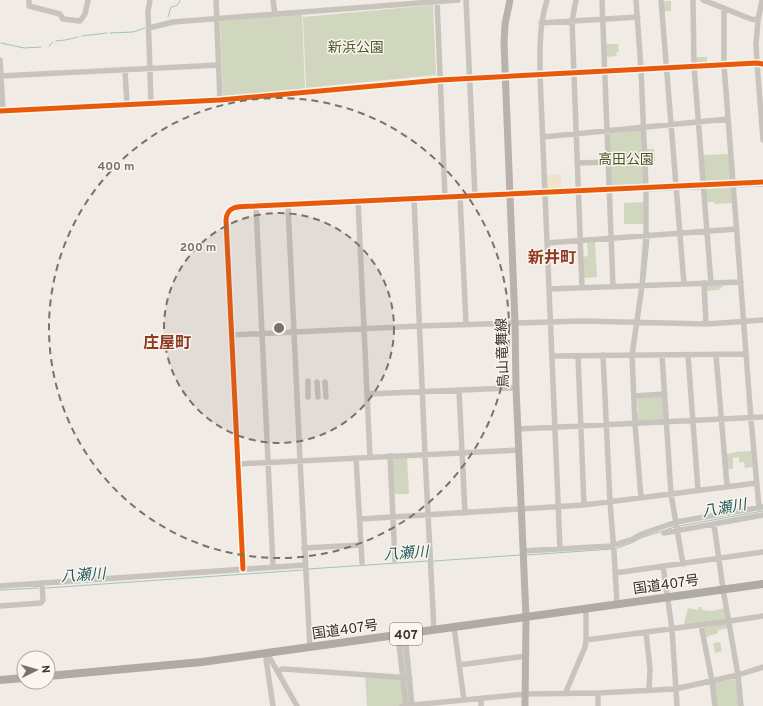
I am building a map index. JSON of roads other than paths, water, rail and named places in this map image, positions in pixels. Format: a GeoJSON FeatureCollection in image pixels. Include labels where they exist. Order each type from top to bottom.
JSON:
{"type":"FeatureCollection","features":[{"type":"Feature","properties":{"kind":"highway","name":"国道407号"},"geometry":{"type":"LineString","coordinates":[[56,675],[196,662],[267,653],[763,584]]}},
{"type":"Feature","properties":{"kind":"highway"},"geometry":{"type":"LineString","coordinates":[[0,680],[16,679]]}},
{"type":"Feature","properties":{"kind":"main road","name":"鳥山竜舞線"},"geometry":{"type":"LineString","coordinates":[[510,0],[505,24],[504,43],[526,617],[525,706]]}},
{"type":"Feature","properties":{"kind":"street"},"geometry":{"type":"LineString","coordinates":[[28,0],[29,6],[60,14],[63,19],[80,21],[85,14],[88,0]]}},
{"type":"Feature","properties":{"kind":"street"},"geometry":{"type":"LineString","coordinates":[[150,0],[148,11],[151,103]]}},
{"type":"Feature","properties":{"kind":"street"},"geometry":{"type":"LineString","coordinates":[[216,0],[220,100]]}},
{"type":"Feature","properties":{"kind":"street"},"geometry":{"type":"LineString","coordinates":[[273,0],[275,14]]}},
{"type":"Feature","properties":{"kind":"street"},"geometry":{"type":"LineString","coordinates":[[149,28],[173,22],[458,0]]}},
{"type":"Feature","properties":{"kind":"street"},"geometry":{"type":"LineString","coordinates":[[466,0],[475,196]]}},
{"type":"Feature","properties":{"kind":"street"},"geometry":{"type":"LineString","coordinates":[[547,0],[541,23],[540,75],[560,549]]}},
{"type":"Feature","properties":{"kind":"street"},"geometry":{"type":"LineString","coordinates":[[576,0],[572,21],[582,288]]}},
{"type":"Feature","properties":{"kind":"street"},"geometry":{"type":"LineString","coordinates":[[602,0],[613,287]]}},
{"type":"Feature","properties":{"kind":"street"},"geometry":{"type":"LineString","coordinates":[[636,0],[642,69],[646,188],[646,236],[642,286],[632,355],[635,424],[641,498]]}},
{"type":"Feature","properties":{"kind":"street"},"geometry":{"type":"LineString","coordinates":[[661,0],[684,284]]}},
{"type":"Feature","properties":{"kind":"street"},"geometry":{"type":"LineString","coordinates":[[693,0],[694,66],[710,283]]}},
{"type":"Feature","properties":{"kind":"street"},"geometry":{"type":"LineString","coordinates":[[703,0],[751,19],[758,20]]}},
{"type":"Feature","properties":{"kind":"street"},"geometry":{"type":"LineString","coordinates":[[762,0],[756,32],[760,63],[763,140]]}},
{"type":"Feature","properties":{"kind":"street"},"geometry":{"type":"LineString","coordinates":[[437,1],[445,197]]}},
{"type":"Feature","properties":{"kind":"street"},"geometry":{"type":"LineString","coordinates":[[523,553],[611,546],[633,539],[642,534],[761,508],[751,418],[724,65],[724,8]]}},
{"type":"Feature","properties":{"kind":"street"},"geometry":{"type":"LineString","coordinates":[[541,23],[638,17]]}},
{"type":"Feature","properties":{"kind":"street"},"geometry":{"type":"LineString","coordinates":[[0,60],[1,111],[220,100],[440,80],[760,63]]}},
{"type":"Feature","properties":{"kind":"street"},"geometry":{"type":"LineString","coordinates":[[1,76],[219,66]]}},
{"type":"Feature","properties":{"kind":"street"},"geometry":{"type":"LineString","coordinates":[[125,70],[127,104]]}},
{"type":"Feature","properties":{"kind":"street"},"geometry":{"type":"LineString","coordinates":[[543,137],[728,119]]}},
{"type":"Feature","properties":{"kind":"street"},"geometry":{"type":"LineString","coordinates":[[577,163],[609,162]]}},
{"type":"Feature","properties":{"kind":"street"},"geometry":{"type":"LineString","coordinates":[[243,569],[226,214],[230,208],[763,182]]}},
{"type":"Feature","properties":{"kind":"street"},"geometry":{"type":"LineString","coordinates":[[460,196],[466,324]]}},
{"type":"Feature","properties":{"kind":"street"},"geometry":{"type":"LineString","coordinates":[[414,198],[434,630]]}},
{"type":"Feature","properties":{"kind":"street"},"geometry":{"type":"LineString","coordinates":[[358,201],[370,457]]}},
{"type":"Feature","properties":{"kind":"street"},"geometry":{"type":"LineString","coordinates":[[288,204],[310,647]]}},
{"type":"Feature","properties":{"kind":"street"},"geometry":{"type":"LineString","coordinates":[[256,206],[273,567]]}},
{"type":"Feature","properties":{"kind":"street"},"geometry":{"type":"LineString","coordinates":[[547,243],[737,229]]}},
{"type":"Feature","properties":{"kind":"street"},"geometry":{"type":"LineString","coordinates":[[549,289],[741,282]]}},
{"type":"Feature","properties":{"kind":"street"},"geometry":{"type":"LineString","coordinates":[[704,283],[706,324]]}},
{"type":"Feature","properties":{"kind":"street"},"geometry":{"type":"LineString","coordinates":[[232,335],[466,324],[582,321],[706,324],[763,320]]}},
{"type":"Feature","properties":{"kind":"street"},"geometry":{"type":"LineString","coordinates":[[552,356],[746,354]]}},
{"type":"Feature","properties":{"kind":"street"},"geometry":{"type":"LineString","coordinates":[[662,355],[672,494],[683,564]]}},
{"type":"Feature","properties":{"kind":"street"},"geometry":{"type":"LineString","coordinates":[[688,355],[698,490]]}},
{"type":"Feature","properties":{"kind":"street"},"geometry":{"type":"LineString","coordinates":[[716,355],[727,486]]}},
{"type":"Feature","properties":{"kind":"street"},"geometry":{"type":"LineString","coordinates":[[578,356],[584,505]]}},
{"type":"Feature","properties":{"kind":"street"},"geometry":{"type":"LineString","coordinates":[[603,356],[610,502],[617,604]]}},
{"type":"Feature","properties":{"kind":"street"},"geometry":{"type":"LineString","coordinates":[[308,381],[308,397]]}},
{"type":"Feature","properties":{"kind":"street"},"geometry":{"type":"LineString","coordinates":[[317,382],[318,397]]}},
{"type":"Feature","properties":{"kind":"street"},"geometry":{"type":"LineString","coordinates":[[325,382],[326,397]]}},
{"type":"Feature","properties":{"kind":"street"},"geometry":{"type":"LineString","coordinates":[[367,394],[516,387]]}},
{"type":"Feature","properties":{"kind":"street"},"geometry":{"type":"LineString","coordinates":[[459,390],[465,513]]}},
{"type":"Feature","properties":{"kind":"street"},"geometry":{"type":"LineString","coordinates":[[634,396],[664,394]]}},
{"type":"Feature","properties":{"kind":"street"},"geometry":{"type":"LineString","coordinates":[[518,429],[763,417]]}},
{"type":"Feature","properties":{"kind":"street"},"geometry":{"type":"LineString","coordinates":[[238,464],[519,450]]}},
{"type":"Feature","properties":{"kind":"street"},"geometry":{"type":"LineString","coordinates":[[390,456],[395,560]]}},
{"type":"Feature","properties":{"kind":"street"},"geometry":{"type":"LineString","coordinates":[[356,458],[362,562]]}},
{"type":"Feature","properties":{"kind":"street"},"geometry":{"type":"LineString","coordinates":[[360,519],[584,505],[757,482]]}},
{"type":"Feature","properties":{"kind":"street"},"geometry":{"type":"LineString","coordinates":[[664,533],[677,526],[714,524],[763,515]]}},
{"type":"Feature","properties":{"kind":"street"},"geometry":{"type":"LineString","coordinates":[[714,524],[720,558],[723,589],[730,621],[741,706]]}},
{"type":"Feature","properties":{"kind":"street"},"geometry":{"type":"LineString","coordinates":[[304,548],[361,545]]}},
{"type":"Feature","properties":{"kind":"street"},"geometry":{"type":"LineString","coordinates":[[615,573],[763,552]]}},
{"type":"Feature","properties":{"kind":"street"},"geometry":{"type":"LineString","coordinates":[[663,566],[672,629],[677,706]]}},
{"type":"Feature","properties":{"kind":"street"},"geometry":{"type":"LineString","coordinates":[[0,586],[273,567],[305,568]]}},
{"type":"Feature","properties":{"kind":"street"},"geometry":{"type":"LineString","coordinates":[[0,606],[41,603],[43,600],[42,583]]}},
{"type":"Feature","properties":{"kind":"street"},"geometry":{"type":"LineString","coordinates":[[565,694],[585,647],[586,609]]}},
{"type":"Feature","properties":{"kind":"street"},"geometry":{"type":"LineString","coordinates":[[586,640],[763,616]]}},
{"type":"Feature","properties":{"kind":"street"},"geometry":{"type":"LineString","coordinates":[[701,625],[712,681],[715,706]]}},
{"type":"Feature","properties":{"kind":"street"},"geometry":{"type":"LineString","coordinates":[[454,627],[464,700]]}},
{"type":"Feature","properties":{"kind":"street"},"geometry":{"type":"LineString","coordinates":[[646,632],[650,669],[649,690]]}},
{"type":"Feature","properties":{"kind":"street"},"geometry":{"type":"LineString","coordinates":[[402,634],[403,678],[406,706]]}},
{"type":"Feature","properties":{"kind":"street"},"geometry":{"type":"LineString","coordinates":[[402,634],[410,678],[412,706]]}},
{"type":"Feature","properties":{"kind":"street"},"geometry":{"type":"LineString","coordinates":[[267,653],[297,706]]}},
{"type":"Feature","properties":{"kind":"street"},"geometry":{"type":"LineString","coordinates":[[267,653],[266,659],[273,706]]}},
{"type":"Feature","properties":{"kind":"street"},"geometry":{"type":"LineString","coordinates":[[459,665],[526,656]]}},
{"type":"Feature","properties":{"kind":"street"},"geometry":{"type":"LineString","coordinates":[[402,706],[525,694],[598,694],[675,688],[738,675],[763,667]]}},
{"type":"Feature","properties":{"kind":"street"},"geometry":{"type":"LineString","coordinates":[[268,672],[272,670],[278,671],[284,669],[410,678]]}},
{"type":"Feature","properties":{"kind":"street"},"geometry":{"type":"LineString","coordinates":[[598,694],[598,706]]}},
{"type":"Feature","properties":{"kind":"street"},"geometry":{"type":"LineString","coordinates":[[481,699],[481,706]]}},
{"type":"Feature","properties":{"kind":"waterway"},"geometry":{"type":"LineString","coordinates":[[168,17],[171,7],[177,5],[180,0]]}},
{"type":"Feature","properties":{"kind":"waterway"},"geometry":{"type":"LineString","coordinates":[[110,33],[133,32],[145,28]]}},
{"type":"Feature","properties":{"kind":"waterway"},"geometry":{"type":"LineString","coordinates":[[82,36],[107,33]]}},
{"type":"Feature","properties":{"kind":"waterway"},"geometry":{"type":"LineString","coordinates":[[56,41],[78,37]]}},
{"type":"Feature","properties":{"kind":"waterway"},"geometry":{"type":"LineString","coordinates":[[49,46],[53,42]]}},
{"type":"Feature","properties":{"kind":"waterway"},"geometry":{"type":"LineString","coordinates":[[1,43],[24,48],[41,47]]}},
{"type":"Feature","properties":{"kind":"waterway"},"geometry":{"type":"LineString","coordinates":[[736,187],[763,186]]}},
{"type":"Feature","properties":{"kind":"waterway"},"geometry":{"type":"LineString","coordinates":[[706,188],[730,187]]}},
{"type":"Feature","properties":{"kind":"waterway"},"geometry":{"type":"LineString","coordinates":[[680,189],[700,189]]}},
{"type":"Feature","properties":{"kind":"waterway"},"geometry":{"type":"LineString","coordinates":[[648,192],[673,190]]}},
{"type":"Feature","properties":{"kind":"waterway"},"geometry":{"type":"LineString","coordinates":[[645,278],[649,239]]}},
{"type":"Feature","properties":{"kind":"waterway"},"geometry":{"type":"LineString","coordinates":[[637,413],[638,420]]}},
{"type":"Feature","properties":{"kind":"waterway","name":"八瀬川"},"geometry":{"type":"LineString","coordinates":[[679,526],[763,511]]}},
{"type":"Feature","properties":{"kind":"waterway","name":"八瀬川"},"geometry":{"type":"LineString","coordinates":[[666,530],[674,527]]}},
{"type":"Feature","properties":{"kind":"waterway","name":"八瀬川"},"geometry":{"type":"LineString","coordinates":[[615,549],[643,537],[663,531]]}},
{"type":"Feature","properties":{"kind":"waterway","name":"八瀬川"},"geometry":{"type":"LineString","coordinates":[[527,555],[612,549]]}},
{"type":"Feature","properties":{"kind":"waterway","name":"八瀬川"},"geometry":{"type":"LineString","coordinates":[[434,561],[520,555]]}},
{"type":"Feature","properties":{"kind":"waterway","name":"八瀬川"},"geometry":{"type":"LineString","coordinates":[[308,569],[428,561]]}},
{"type":"Feature","properties":{"kind":"waterway","name":"八瀬川"},"geometry":{"type":"LineString","coordinates":[[46,588],[303,570]]}},
{"type":"Feature","properties":{"kind":"waterway","name":"八瀬川"},"geometry":{"type":"LineString","coordinates":[[0,590],[38,588]]}},
{"type":"Feature","properties":{"kind":"district","name":"新井町"},"geometry":{"type":"Point","coordinates":[552,257]}},
{"type":"Feature","properties":{"kind":"district","name":"庄屋町"},"geometry":{"type":"Point","coordinates":[167,342]}},
{"type":"Feature","properties":{"kind":"park label","name":"新浜公園"},"geometry":{"type":"Point","coordinates":[356,47]}},
{"type":"Feature","properties":{"kind":"park label","name":"高田公園"},"geometry":{"type":"Point","coordinates":[626,159]}}]}
